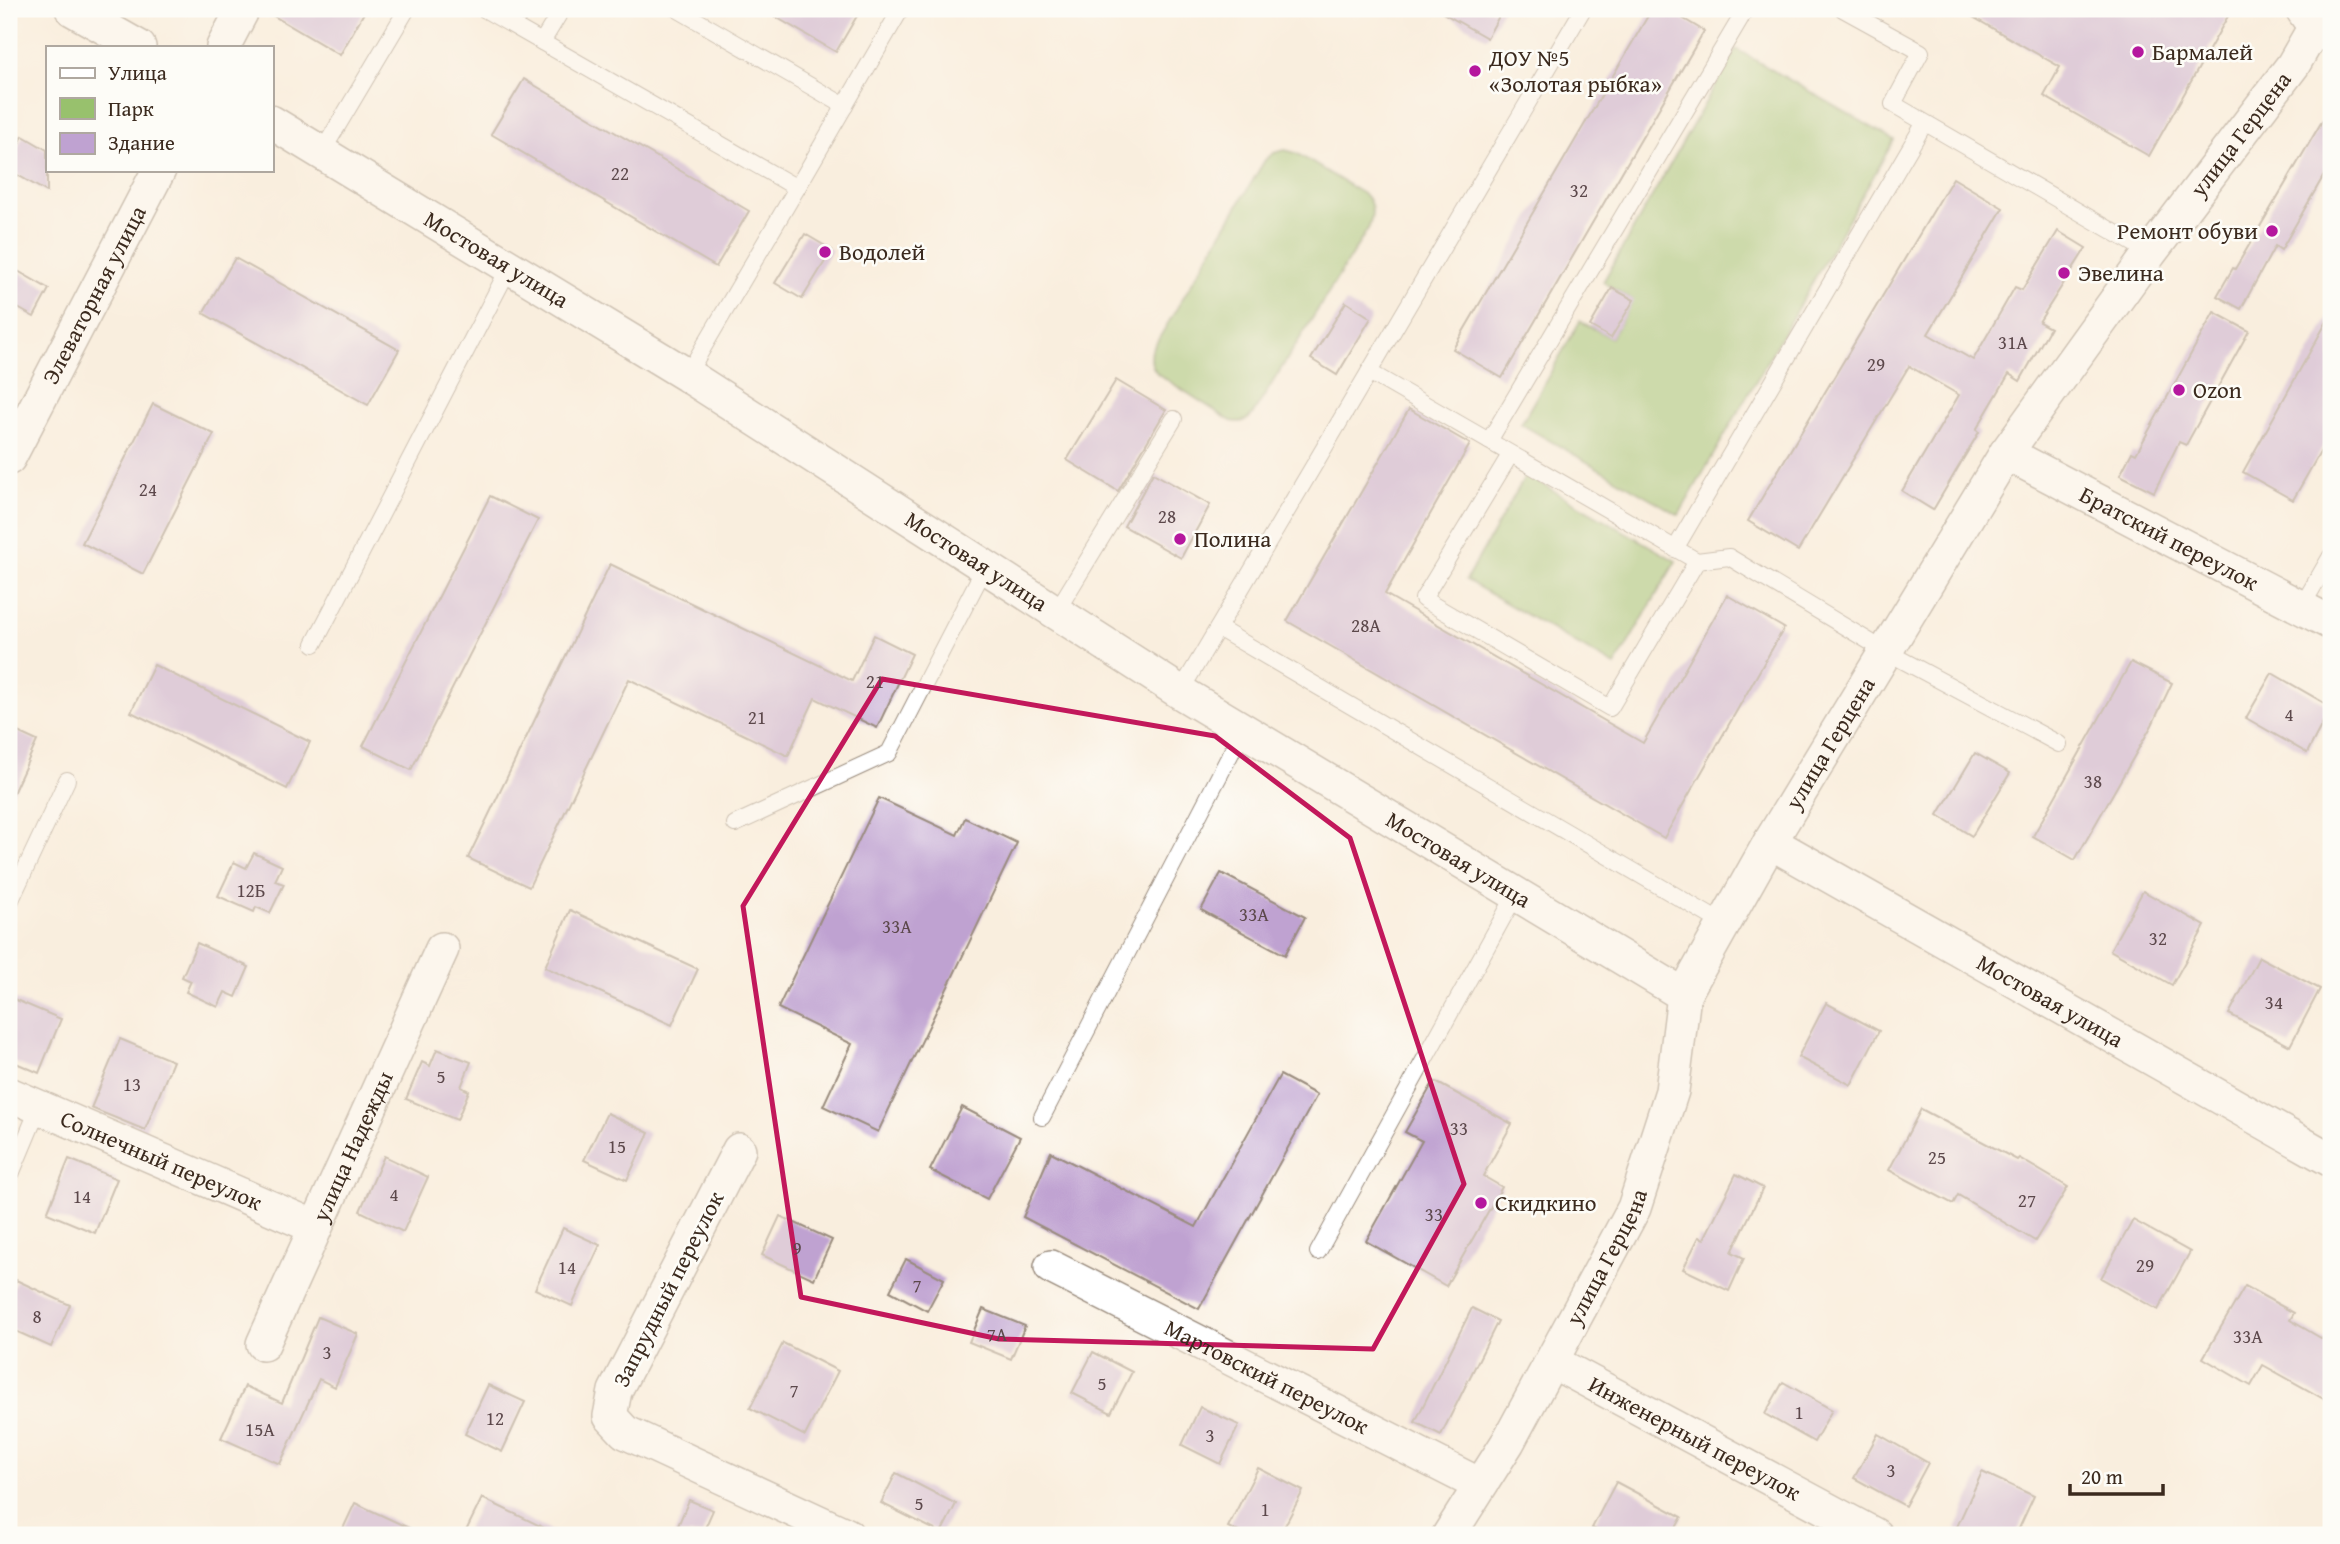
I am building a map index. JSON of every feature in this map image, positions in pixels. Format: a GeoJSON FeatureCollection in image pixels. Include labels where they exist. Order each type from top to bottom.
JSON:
{"type":"FeatureCollection","features":[{"type":"Feature","properties":{"kind":"street"},"geometry":{"type":"LineString","coordinates":[[72,9],[137,46]]}},
{"type":"Feature","properties":{"kind":"street"},"geometry":{"type":"LineString","coordinates":[[224,46],[243,9]]}},
{"type":"Feature","properties":{"kind":"street","name":"улица Герцена"},"geometry":{"type":"LineString","coordinates":[[1449,1535],[1508,1441],[1553,1362],[1634,1209],[1672,1091],[1684,995],[1770,842],[2006,453],[2150,253],[2293,65],[2319,20]]}},
{"type":"Feature","properties":{"kind":"street","name":"Мостовая улица"},"geometry":{"type":"LineString","coordinates":[[273,123],[687,375],[1180,692],[1684,995]]}},
{"type":"Feature","properties":{"kind":"street","name":"Элеваторная улица"},"geometry":{"type":"LineString","coordinates":[[9,458],[158,172]]}},
{"type":"Feature","properties":{"kind":"street","name":"Братский переулок"},"geometry":{"type":"LineString","coordinates":[[2006,453],[2331,623]]}},
{"type":"Feature","properties":{"kind":"street","name":"Мостовая улица"},"geometry":{"type":"LineString","coordinates":[[1770,842],[2331,1160]]}},
{"type":"Feature","properties":{"kind":"street","name":"улица Надежды"},"geometry":{"type":"LineString","coordinates":[[262,1344],[442,949]]}},
{"type":"Feature","properties":{"kind":"street","name":"Солнечный переулок"},"geometry":{"type":"LineString","coordinates":[[9,1094],[315,1227]]}},
{"type":"Feature","properties":{"kind":"street","name":"Запрудный переулок"},"geometry":{"type":"LineString","coordinates":[[739,1150],[615,1391],[610,1416],[625,1432],[847,1535]]}},
{"type":"Feature","properties":{"kind":"street","name":"Мартовский переулок"},"geometry":{"type":"LineString","coordinates":[[1051,1267],[1480,1485]]}},
{"type":"Feature","properties":{"kind":"street","name":"Инженерный переулок"},"geometry":{"type":"LineString","coordinates":[[1553,1362],[1875,1535]]}},
{"type":"Feature","properties":{"kind":"lane"},"geometry":{"type":"LineString","coordinates":[[322,152],[407,9]]}},
{"type":"Feature","properties":{"kind":"lane"},"geometry":{"type":"LineString","coordinates":[[484,9],[797,188]]}},
{"type":"Feature","properties":{"kind":"lane"},"geometry":{"type":"LineString","coordinates":[[542,42],[562,9]]}},
{"type":"Feature","properties":{"kind":"lane"},"geometry":{"type":"LineString","coordinates":[[677,9],[845,106]]}},
{"type":"Feature","properties":{"kind":"lane"},"geometry":{"type":"LineString","coordinates":[[687,375],[901,9]]}},
{"type":"Feature","properties":{"kind":"lane"},"geometry":{"type":"LineString","coordinates":[[1180,692],[1583,9]]}},
{"type":"Feature","properties":{"kind":"lane"},"geometry":{"type":"LineString","coordinates":[[1489,441],[1746,9]]}},
{"type":"Feature","properties":{"kind":"lane"},"geometry":{"type":"LineString","coordinates":[[1843,9],[1921,52],[1893,104],[2150,253]]}},
{"type":"Feature","properties":{"kind":"lane"},"geometry":{"type":"LineString","coordinates":[[1675,549],[1924,124]]}},
{"type":"Feature","properties":{"kind":"lane"},"geometry":{"type":"LineString","coordinates":[[314,644],[510,266]]}},
{"type":"Feature","properties":{"kind":"lane"},"geometry":{"type":"LineString","coordinates":[[1369,372],[1696,561],[1729,558],[1887,652],[2059,744]]}},
{"type":"Feature","properties":{"kind":"lane"},"geometry":{"type":"LineString","coordinates":[[1056,612],[1174,419]]}},
{"type":"Feature","properties":{"kind":"lane"},"geometry":{"type":"LineString","coordinates":[[1510,455],[1423,599],[1610,708],[1696,561]]}},
{"type":"Feature","properties":{"kind":"lane"},"geometry":{"type":"LineString","coordinates":[[2302,606],[2331,556]]}},
{"type":"Feature","properties":{"kind":"lane"},"geometry":{"type":"LineString","coordinates":[[735,824],[889,753],[985,567]]}},
{"type":"Feature","properties":{"kind":"lane"},"geometry":{"type":"LineString","coordinates":[[1218,628],[1724,923]]}},
{"type":"Feature","properties":{"kind":"lane"},"geometry":{"type":"LineString","coordinates":[[1042,1117],[1243,730]]}},
{"type":"Feature","properties":{"kind":"lane"},"geometry":{"type":"LineString","coordinates":[[9,904],[68,780]]}},
{"type":"Feature","properties":{"kind":"lane"},"geometry":{"type":"LineString","coordinates":[[1318,1252],[1516,894]]}},
{"type":"Feature","properties":{"kind":"lane"},"geometry":{"type":"LineString","coordinates":[[9,1179],[39,1107]]}},
{"type":"Feature","properties":{"kind":"highlighted area"},"geometry":{"type":"Polygon","coordinates":[[[882,679],[1215,736],[1350,838],[1464,1184],[1373,1349],[999,1339],[801,1297],[743,906],[882,679]]]}},
{"type":"Feature","properties":{"kind":"green space"},"geometry":{"type":"Polygon","coordinates":[[[1736,49],[1894,140],[1679,515],[1521,424],[1580,321],[1611,338],[1633,300],[1603,282],[1736,49]]]}},
{"type":"Feature","properties":{"kind":"green space"},"geometry":{"type":"Polygon","coordinates":[[[1285,150],[1296,153],[1365,195],[1371,206],[1371,218],[1369,227],[1253,414],[1243,421],[1231,421],[1158,374],[1152,363],[1152,350],[1265,160],[1274,153],[1285,150]]]}},
{"type":"Feature","properties":{"kind":"green space"},"geometry":{"type":"Polygon","coordinates":[[[1526,475],[1676,561],[1615,666],[1466,580],[1526,475]]]}},
{"type":"Feature","properties":{"kind":"building"},"geometry":{"type":"Polygon","coordinates":[[[262,9],[366,9],[340,55],[262,9]]]}},
{"type":"Feature","properties":{"kind":"building"},"geometry":{"type":"Polygon","coordinates":[[[762,9],[861,9],[836,52],[762,9]]]}},
{"type":"Feature","properties":{"kind":"building"},"geometry":{"type":"Polygon","coordinates":[[[1436,9],[1503,9],[1487,38],[1436,9]]]}},
{"type":"Feature","properties":{"kind":"building"},"geometry":{"type":"Polygon","coordinates":[[[1652,9],[1667,9],[1704,31],[1502,378],[1453,349],[1652,9]]]}},
{"type":"Feature","properties":{"kind":"building","name":"Бармалей"},"geometry":{"type":"Polygon","coordinates":[[[1959,9],[2232,9],[2149,156],[2044,96],[2060,67],[1959,9]]]}},
{"type":"Feature","properties":{"kind":"building"},"geometry":{"type":"Polygon","coordinates":[[[524,79],[749,211],[716,267],[491,134],[524,79]]]}},
{"type":"Feature","properties":{"kind":"building"},"geometry":{"type":"Polygon","coordinates":[[[2331,106],[2331,163],[2281,250],[2275,246],[2241,309],[2217,296],[2331,106]]]}},
{"type":"Feature","properties":{"kind":"building"},"geometry":{"type":"Polygon","coordinates":[[[23,136],[46,149],[47,192],[9,170],[9,161],[23,136]]]}},
{"type":"Feature","properties":{"kind":"building"},"geometry":{"type":"Polygon","coordinates":[[[1953,178],[2003,208],[1928,334],[1973,360],[2015,287],[2022,290],[2058,231],[2086,248],[2039,322],[2050,328],[2020,381],[2009,374],[1976,430],[1979,432],[1933,510],[1902,491],[1959,395],[1909,366],[1798,551],[1748,521],[1953,178]]]}},
{"type":"Feature","properties":{"kind":"building"},"geometry":{"type":"Polygon","coordinates":[[[805,234],[832,250],[802,299],[775,283],[805,234]]]}},
{"type":"Feature","properties":{"kind":"building"},"geometry":{"type":"Polygon","coordinates":[[[235,258],[399,350],[368,405],[203,313],[235,258]]]}},
{"type":"Feature","properties":{"kind":"building"},"geometry":{"type":"Polygon","coordinates":[[[9,266],[49,289],[34,317],[9,303],[9,266]]]}},
{"type":"Feature","properties":{"kind":"building"},"geometry":{"type":"Polygon","coordinates":[[[1612,288],[1634,300],[1611,338],[1590,326],[1612,288]]]}},
{"type":"Feature","properties":{"kind":"building"},"geometry":{"type":"Polygon","coordinates":[[[1346,302],[1371,318],[1337,375],[1311,359],[1346,302]]]}},
{"type":"Feature","properties":{"kind":"building"},"geometry":{"type":"Polygon","coordinates":[[[2214,312],[2249,331],[2186,445],[2179,442],[2154,492],[2120,475],[2132,452],[2136,454],[2214,312]]]}},
{"type":"Feature","properties":{"kind":"building"},"geometry":{"type":"Polygon","coordinates":[[[2331,314],[2331,433],[2293,500],[2243,472],[2331,314]]]}},
{"type":"Feature","properties":{"kind":"building"},"geometry":{"type":"Polygon","coordinates":[[[1116,380],[1166,410],[1118,491],[1067,460],[1116,380]]]}},
{"type":"Feature","properties":{"kind":"building"},"geometry":{"type":"Polygon","coordinates":[[[153,404],[214,434],[143,574],[82,543],[153,404]]]}},
{"type":"Feature","properties":{"kind":"building"},"geometry":{"type":"Polygon","coordinates":[[[1409,409],[1470,444],[1385,594],[1643,743],[1727,595],[1784,628],[1664,838],[1287,621],[1409,409]]]}},
{"type":"Feature","properties":{"kind":"building"},"geometry":{"type":"Polygon","coordinates":[[[1153,473],[1210,505],[1181,558],[1124,526],[1153,473]]]}},
{"type":"Feature","properties":{"kind":"building"},"geometry":{"type":"Polygon","coordinates":[[[490,496],[538,520],[411,770],[363,746],[490,496]]]}},
{"type":"Feature","properties":{"kind":"building"},"geometry":{"type":"Polygon","coordinates":[[[610,564],[852,681],[874,635],[912,654],[877,728],[815,698],[788,756],[629,679],[529,887],[468,858],[610,564]]]}},
{"type":"Feature","properties":{"kind":"building"},"geometry":{"type":"Polygon","coordinates":[[[2131,662],[2172,683],[2152,725],[2075,860],[2033,836],[2131,662]]]}},
{"type":"Feature","properties":{"kind":"building"},"geometry":{"type":"Polygon","coordinates":[[[154,665],[310,742],[287,789],[131,712],[154,665]]]}},
{"type":"Feature","properties":{"kind":"building"},"geometry":{"type":"Polygon","coordinates":[[[2272,673],[2331,707],[2307,753],[2246,718],[2272,673]]]}},
{"type":"Feature","properties":{"kind":"building"},"geometry":{"type":"Polygon","coordinates":[[[9,728],[37,741],[9,802],[9,728]]]}},
{"type":"Feature","properties":{"kind":"building"},"geometry":{"type":"Polygon","coordinates":[[[1975,753],[2010,773],[1972,836],[1938,815],[1975,753]]]}},
{"type":"Feature","properties":{"kind":"building"},"geometry":{"type":"Polygon","coordinates":[[[879,798],[957,835],[965,818],[1017,843],[878,1132],[823,1106],[852,1044],[778,1008],[879,798]]]}},
{"type":"Feature","properties":{"kind":"building"},"geometry":{"type":"Polygon","coordinates":[[[254,853],[282,866],[275,881],[284,884],[270,913],[256,907],[254,912],[218,896],[234,862],[246,868],[254,853]]]}},
{"type":"Feature","properties":{"kind":"building"},"geometry":{"type":"Polygon","coordinates":[[[1221,873],[1305,917],[1285,955],[1201,910],[1221,873]]]}},
{"type":"Feature","properties":{"kind":"building"},"geometry":{"type":"Polygon","coordinates":[[[2143,891],[2205,926],[2172,985],[2110,950],[2143,891]]]}},
{"type":"Feature","properties":{"kind":"building"},"geometry":{"type":"Polygon","coordinates":[[[570,910],[698,969],[672,1025],[545,967],[570,910]]]}},
{"type":"Feature","properties":{"kind":"building"},"geometry":{"type":"Polygon","coordinates":[[[197,943],[249,967],[236,997],[225,992],[218,1007],[186,992],[191,981],[182,977],[197,943]]]}},
{"type":"Feature","properties":{"kind":"building"},"geometry":{"type":"Polygon","coordinates":[[[2259,957],[2320,989],[2290,1046],[2229,1014],[2259,957]]]}},
{"type":"Feature","properties":{"kind":"building"},"geometry":{"type":"Polygon","coordinates":[[[9,997],[61,1019],[39,1073],[9,1060],[9,997]]]}},
{"type":"Feature","properties":{"kind":"building"},"geometry":{"type":"Polygon","coordinates":[[[1826,1003],[1879,1031],[1851,1085],[1798,1057],[1826,1003]]]}},
{"type":"Feature","properties":{"kind":"building"},"geometry":{"type":"Polygon","coordinates":[[[120,1039],[173,1061],[145,1130],[91,1108],[120,1039]]]}},
{"type":"Feature","properties":{"kind":"building"},"geometry":{"type":"Polygon","coordinates":[[[437,1049],[471,1062],[461,1087],[469,1091],[457,1120],[406,1099],[422,1062],[430,1066],[437,1049]]]}},
{"type":"Feature","properties":{"kind":"building"},"geometry":{"type":"Polygon","coordinates":[[[1280,1075],[1317,1095],[1199,1309],[1023,1217],[1051,1152],[1196,1227],[1280,1075]]]}},
{"type":"Feature","properties":{"kind":"building"},"geometry":{"type":"Polygon","coordinates":[[[1434,1081],[1512,1124],[1483,1176],[1502,1187],[1446,1286],[1366,1241],[1422,1141],[1405,1132],[1434,1081]]]}},
{"type":"Feature","properties":{"kind":"building"},"geometry":{"type":"Polygon","coordinates":[[[962,1107],[1020,1137],[987,1199],[930,1170],[962,1107]]]}},
{"type":"Feature","properties":{"kind":"building"},"geometry":{"type":"Polygon","coordinates":[[[1921,1109],[2017,1160],[2019,1158],[2068,1187],[2035,1241],[1958,1195],[1953,1204],[1889,1170],[1921,1109]]]}},
{"type":"Feature","properties":{"kind":"building"},"geometry":{"type":"Polygon","coordinates":[[[607,1113],[649,1133],[627,1180],[584,1160],[607,1113]]]}},
{"type":"Feature","properties":{"kind":"building"},"geometry":{"type":"Polygon","coordinates":[[[384,1156],[428,1177],[403,1232],[360,1211],[384,1156]]]}},
{"type":"Feature","properties":{"kind":"building"},"geometry":{"type":"Polygon","coordinates":[[[69,1159],[117,1179],[95,1233],[47,1213],[69,1159]]]}},
{"type":"Feature","properties":{"kind":"building"},"geometry":{"type":"Polygon","coordinates":[[[1736,1174],[1763,1188],[1732,1252],[1744,1258],[1729,1291],[1683,1269],[1699,1237],[1704,1239],[1736,1174]]]}},
{"type":"Feature","properties":{"kind":"building"},"geometry":{"type":"Polygon","coordinates":[[[780,1216],[832,1240],[814,1279],[762,1255],[780,1216]]]}},
{"type":"Feature","properties":{"kind":"building"},"geometry":{"type":"Polygon","coordinates":[[[2133,1220],[2190,1252],[2158,1310],[2101,1278],[2133,1220]]]}},
{"type":"Feature","properties":{"kind":"building"},"geometry":{"type":"Polygon","coordinates":[[[563,1228],[600,1245],[572,1306],[535,1289],[563,1228]]]}},
{"type":"Feature","properties":{"kind":"building"},"geometry":{"type":"Polygon","coordinates":[[[906,1259],[944,1279],[927,1311],[890,1291],[906,1259]]]}},
{"type":"Feature","properties":{"kind":"building"},"geometry":{"type":"Polygon","coordinates":[[[16,1280],[70,1305],[51,1347],[9,1328],[9,1297],[16,1280]]]}},
{"type":"Feature","properties":{"kind":"building"},"geometry":{"type":"Polygon","coordinates":[[[2245,1286],[2294,1313],[2290,1320],[2331,1344],[2331,1403],[2263,1365],[2251,1386],[2203,1358],[2245,1286]]]}},
{"type":"Feature","properties":{"kind":"building"},"geometry":{"type":"Polygon","coordinates":[[[1472,1308],[1498,1321],[1441,1435],[1415,1422],[1472,1308]]]}},
{"type":"Feature","properties":{"kind":"building"},"geometry":{"type":"Polygon","coordinates":[[[983,1309],[1025,1326],[1011,1359],[969,1342],[983,1309]]]}},
{"type":"Feature","properties":{"kind":"building"},"geometry":{"type":"Polygon","coordinates":[[[318,1317],[358,1334],[335,1387],[319,1379],[280,1464],[221,1438],[245,1386],[282,1403],[318,1317]]]}},
{"type":"Feature","properties":{"kind":"building"},"geometry":{"type":"Polygon","coordinates":[[[783,1343],[838,1371],[805,1436],[750,1408],[783,1343]]]}},
{"type":"Feature","properties":{"kind":"building"},"geometry":{"type":"Polygon","coordinates":[[[1093,1352],[1132,1372],[1111,1413],[1072,1393],[1093,1352]]]}},
{"type":"Feature","properties":{"kind":"building"},"geometry":{"type":"Polygon","coordinates":[[[1783,1382],[1832,1410],[1814,1442],[1765,1414],[1783,1382]]]}},
{"type":"Feature","properties":{"kind":"building"},"geometry":{"type":"Polygon","coordinates":[[[488,1385],[525,1402],[502,1452],[465,1434],[488,1385]]]}},
{"type":"Feature","properties":{"kind":"building"},"geometry":{"type":"Polygon","coordinates":[[[1200,1407],[1239,1425],[1220,1464],[1182,1445],[1200,1407]]]}},
{"type":"Feature","properties":{"kind":"building"},"geometry":{"type":"Polygon","coordinates":[[[1878,1434],[1928,1463],[1905,1506],[1854,1478],[1878,1434]]]}},
{"type":"Feature","properties":{"kind":"building"},"geometry":{"type":"Polygon","coordinates":[[[1258,1468],[1303,1491],[1280,1535],[1245,1535],[1228,1527],[1258,1468]]]}},
{"type":"Feature","properties":{"kind":"building"},"geometry":{"type":"Polygon","coordinates":[[[1982,1472],[2034,1496],[2016,1535],[1970,1535],[1956,1529],[1982,1472]]]}},
{"type":"Feature","properties":{"kind":"building"},"geometry":{"type":"Polygon","coordinates":[[[896,1473],[956,1504],[941,1533],[881,1503],[896,1473]]]}},
{"type":"Feature","properties":{"kind":"building"},"geometry":{"type":"Polygon","coordinates":[[[1616,1482],[1682,1517],[1672,1535],[1606,1535],[1592,1528],[1616,1482]]]}},
{"type":"Feature","properties":{"kind":"building"},"geometry":{"type":"Polygon","coordinates":[[[482,1498],[559,1535],[464,1535],[482,1498]]]}},
{"type":"Feature","properties":{"kind":"building"},"geometry":{"type":"Polygon","coordinates":[[[689,1500],[713,1510],[702,1535],[674,1535],[689,1500]]]}},
{"type":"Feature","properties":{"kind":"building"},"geometry":{"type":"Polygon","coordinates":[[[355,1503],[424,1535],[340,1535],[355,1503]]]}},
{"type":"Feature","properties":{"kind":"place","name":"Бармалей"},"geometry":{"type":"Point","coordinates":[2138,52]}},
{"type":"Feature","properties":{"kind":"place","name":"ДОУ №5 «Золотая рыбка»"},"geometry":{"type":"Point","coordinates":[1475,71]}},
{"type":"Feature","properties":{"kind":"place","name":"Ремонт обуви"},"geometry":{"type":"Point","coordinates":[2272,231]}},
{"type":"Feature","properties":{"kind":"place","name":"Водолей"},"geometry":{"type":"Point","coordinates":[825,252]}},
{"type":"Feature","properties":{"kind":"place","name":"Эвелина"},"geometry":{"type":"Point","coordinates":[2064,273]}},
{"type":"Feature","properties":{"kind":"place","name":"Ozon"},"geometry":{"type":"Point","coordinates":[2179,390]}},
{"type":"Feature","properties":{"kind":"place","name":"Полина"},"geometry":{"type":"Point","coordinates":[1180,539]}},
{"type":"Feature","properties":{"kind":"place","name":"Скидкино"},"geometry":{"type":"Point","coordinates":[1481,1203]}}]}
